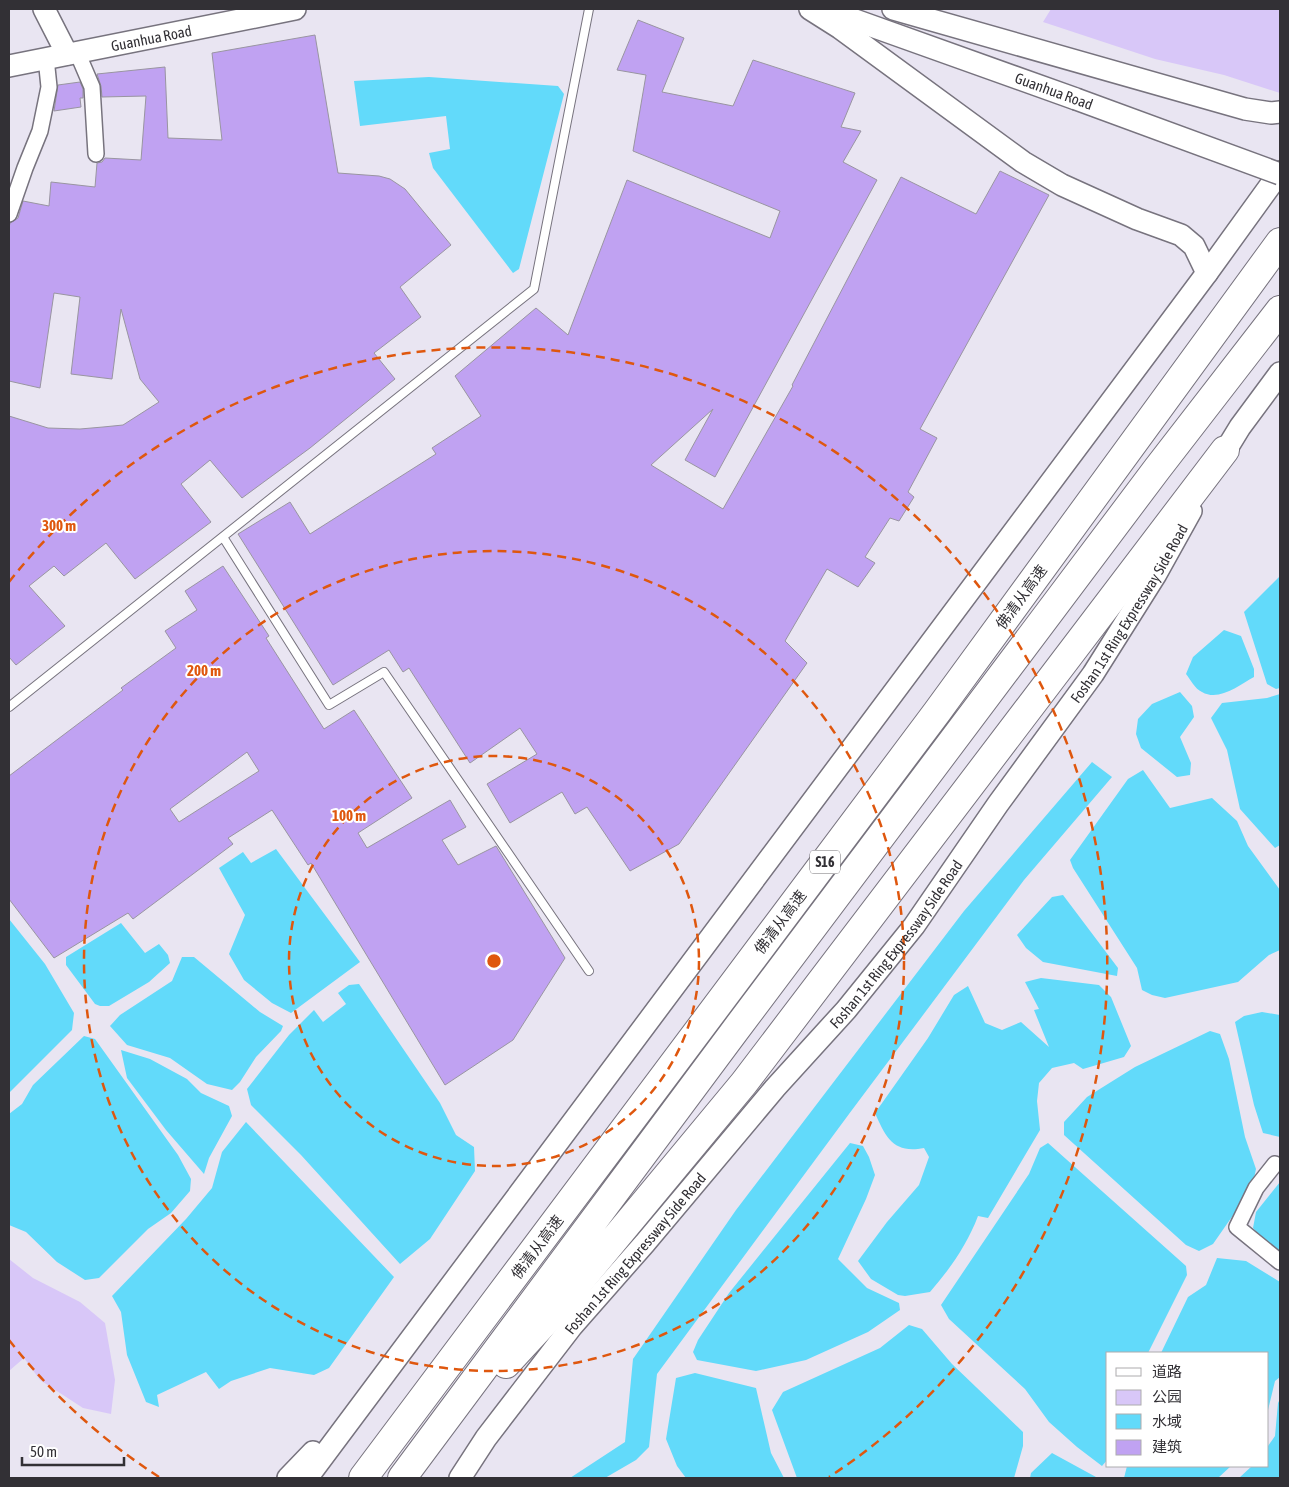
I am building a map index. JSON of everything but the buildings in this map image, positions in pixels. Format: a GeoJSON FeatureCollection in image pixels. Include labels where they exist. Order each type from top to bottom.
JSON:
{"type":"FeatureCollection","features":[{"type":"Feature","properties":{"kind":"highway","name":"佛清从高速"},"geometry":{"type":"LineString","coordinates":[[362,1478],[920,735],[1280,242]]}},
{"type":"Feature","properties":{"kind":"highway","name":"佛清从高速"},"geometry":{"type":"LineString","coordinates":[[403,1477],[734,1032],[1146,484],[1280,310]]}},
{"type":"Feature","properties":{"kind":"highway"},"geometry":{"type":"LineString","coordinates":[[403,1477],[555,1311],[744,1083],[1225,450]]}},
{"type":"Feature","properties":{"kind":"main road"},"geometry":{"type":"LineString","coordinates":[[44,9],[72,53]]}},
{"type":"Feature","properties":{"kind":"main road","name":"Guanhua Road"},"geometry":{"type":"LineString","coordinates":[[9,66],[294,9]]}},
{"type":"Feature","properties":{"kind":"main road"},"geometry":{"type":"LineString","coordinates":[[810,9],[840,28],[1023,162],[1062,185],[1137,219],[1180,235],[1194,246],[1207,273]]}},
{"type":"Feature","properties":{"kind":"main road","name":"Guanhua Road"},"geometry":{"type":"LineString","coordinates":[[828,9],[1280,173]]}},
{"type":"Feature","properties":{"kind":"main road"},"geometry":{"type":"LineString","coordinates":[[894,9],[1245,109],[1271,113],[1280,112]]}},
{"type":"Feature","properties":{"kind":"main road"},"geometry":{"type":"LineString","coordinates":[[307,1478],[1280,173]]}},
{"type":"Feature","properties":{"kind":"main road","name":"Foshan 1st Ring Expressway Side Road"},"geometry":{"type":"LineString","coordinates":[[460,1478],[486,1438],[572,1326],[645,1243],[775,1088],[846,1010],[914,926],[998,804],[1093,674],[1156,574],[1225,450],[1280,373]]}},
{"type":"Feature","properties":{"kind":"main road"},"geometry":{"type":"LineString","coordinates":[[288,1478],[384,1374]]}},
{"type":"Feature","properties":{"kind":"street"},"geometry":{"type":"LineString","coordinates":[[72,53],[92,87],[96,154]]}},
{"type":"Feature","properties":{"kind":"street"},"geometry":{"type":"LineString","coordinates":[[9,214],[40,131],[50,87],[46,58]]}},
{"type":"Feature","properties":{"kind":"street"},"geometry":{"type":"LineString","coordinates":[[1275,1164],[1256,1188],[1237,1227],[1280,1262]]}},
{"type":"Feature","properties":{"kind":"lane"},"geometry":{"type":"LineString","coordinates":[[9,707],[534,289],[589,9]]}},
{"type":"Feature","properties":{"kind":"lane"},"geometry":{"type":"LineString","coordinates":[[223,537],[329,705],[384,672],[589,971]]}},
{"type":"Feature","properties":{"kind":"green space"},"geometry":{"type":"Polygon","coordinates":[[[1051,9],[1280,9],[1280,93],[1224,75],[1155,59],[1043,22],[1051,9]]]}},
{"type":"Feature","properties":{"kind":"green space"},"geometry":{"type":"Polygon","coordinates":[[[9,1259],[33,1278],[80,1302],[105,1323],[115,1380],[111,1414],[83,1408],[40,1380],[24,1358],[9,1371],[9,1259]]]}},
{"type":"Feature","properties":{"kind":"water"},"geometry":{"type":"Polygon","coordinates":[[[429,77],[558,86],[564,94],[519,269],[513,273],[433,168],[429,153],[450,149],[446,116],[360,126],[354,81],[429,77]]]}},
{"type":"Feature","properties":{"kind":"water"},"geometry":{"type":"Polygon","coordinates":[[[1280,576],[1280,688],[1276,689],[1267,684],[1244,612],[1280,576]]]}},
{"type":"Feature","properties":{"kind":"water"},"geometry":{"type":"Polygon","coordinates":[[[1224,630],[1241,636],[1254,669],[1254,677],[1222,694],[1208,695],[1197,689],[1186,674],[1193,657],[1224,630]]]}},
{"type":"Feature","properties":{"kind":"water"},"geometry":{"type":"Polygon","coordinates":[[[1180,692],[1192,706],[1194,717],[1180,737],[1191,763],[1190,775],[1177,777],[1141,748],[1136,734],[1138,719],[1152,704],[1180,692]]]}},
{"type":"Feature","properties":{"kind":"water"},"geometry":{"type":"Polygon","coordinates":[[[1280,694],[1280,845],[1275,848],[1240,809],[1227,750],[1211,718],[1222,703],[1267,698],[1280,694]]]}},
{"type":"Feature","properties":{"kind":"water"},"geometry":{"type":"Polygon","coordinates":[[[1092,762],[1112,777],[1024,880],[657,1374],[649,1447],[636,1460],[605,1478],[570,1478],[625,1442],[633,1359],[736,1210],[964,911],[1092,762]]]}},
{"type":"Feature","properties":{"kind":"water"},"geometry":{"type":"Polygon","coordinates":[[[1143,770],[1170,808],[1212,798],[1237,821],[1248,846],[1280,890],[1280,950],[1269,955],[1238,982],[1165,998],[1142,990],[1137,968],[1073,868],[1070,860],[1128,779],[1143,770]]]}},
{"type":"Feature","properties":{"kind":"water"},"geometry":{"type":"Polygon","coordinates":[[[276,849],[360,962],[291,1013],[272,1003],[244,980],[229,954],[245,915],[219,868],[243,852],[251,863],[276,849]]]}},
{"type":"Feature","properties":{"kind":"water"},"geometry":{"type":"Polygon","coordinates":[[[1063,895],[1118,968],[1117,976],[1043,962],[1026,948],[1017,935],[1052,897],[1063,895]]]}},
{"type":"Feature","properties":{"kind":"water"},"geometry":{"type":"Polygon","coordinates":[[[9,919],[45,964],[74,1013],[72,1030],[9,1093],[9,919]]]}},
{"type":"Feature","properties":{"kind":"water"},"geometry":{"type":"Polygon","coordinates":[[[121,923],[145,953],[159,944],[168,955],[170,963],[149,982],[109,1006],[100,1006],[95,1004],[66,965],[66,957],[121,923]]]}},
{"type":"Feature","properties":{"kind":"water"},"geometry":{"type":"Polygon","coordinates":[[[182,957],[194,957],[260,1012],[283,1026],[281,1031],[256,1057],[240,1082],[232,1090],[207,1084],[170,1058],[127,1045],[110,1026],[120,1015],[172,981],[182,957]]]}},
{"type":"Feature","properties":{"kind":"water"},"geometry":{"type":"Polygon","coordinates":[[[1041,978],[1099,985],[1111,997],[1131,1046],[1124,1057],[1083,1069],[1074,1063],[1052,1068],[1039,1083],[1037,1101],[1040,1130],[988,1218],[978,1216],[969,1237],[957,1256],[930,1292],[905,1296],[898,1295],[871,1279],[858,1261],[887,1222],[919,1185],[929,1157],[924,1148],[905,1149],[892,1142],[887,1137],[875,1113],[928,1038],[954,995],[968,986],[985,1023],[1002,1030],[1021,1022],[1049,1047],[1034,1010],[1039,1009],[1025,982],[1041,978]]]}},
{"type":"Feature","properties":{"kind":"water"},"geometry":{"type":"Polygon","coordinates":[[[359,984],[440,1103],[456,1135],[474,1147],[475,1171],[430,1239],[400,1264],[301,1155],[251,1105],[247,1089],[289,1035],[314,1010],[323,1022],[346,1004],[338,993],[349,985],[359,984]]]}},
{"type":"Feature","properties":{"kind":"water"},"geometry":{"type":"Polygon","coordinates":[[[1262,1012],[1280,1015],[1280,1137],[1263,1133],[1254,1105],[1235,1022],[1244,1016],[1262,1012]]]}},
{"type":"Feature","properties":{"kind":"water"},"geometry":{"type":"Polygon","coordinates":[[[1210,1031],[1220,1034],[1229,1059],[1245,1137],[1256,1169],[1252,1188],[1213,1244],[1199,1251],[1186,1245],[1064,1135],[1064,1122],[1087,1097],[1135,1067],[1210,1031]]]}},
{"type":"Feature","properties":{"kind":"water"},"geometry":{"type":"Polygon","coordinates":[[[84,1036],[95,1039],[178,1155],[191,1179],[190,1191],[171,1213],[148,1229],[99,1278],[85,1280],[57,1262],[26,1232],[9,1225],[9,1114],[22,1104],[33,1085],[84,1036]]]}},
{"type":"Feature","properties":{"kind":"water"},"geometry":{"type":"Polygon","coordinates":[[[121,1050],[150,1059],[187,1079],[201,1093],[229,1106],[232,1116],[209,1158],[204,1174],[166,1130],[127,1078],[121,1050]]]}},
{"type":"Feature","properties":{"kind":"water"},"geometry":{"type":"Polygon","coordinates":[[[246,1122],[394,1277],[329,1368],[314,1375],[270,1368],[231,1381],[219,1389],[206,1372],[157,1395],[159,1407],[146,1402],[127,1355],[121,1312],[112,1296],[186,1219],[212,1188],[222,1152],[246,1122]]]}},
{"type":"Feature","properties":{"kind":"water"},"geometry":{"type":"Polygon","coordinates":[[[850,1143],[863,1146],[875,1175],[838,1259],[867,1288],[899,1303],[900,1310],[868,1332],[806,1360],[756,1371],[697,1360],[693,1352],[698,1340],[729,1293],[850,1143]]]}},
{"type":"Feature","properties":{"kind":"water"},"geometry":{"type":"Polygon","coordinates":[[[1048,1143],[1186,1266],[1187,1275],[1148,1352],[1106,1352],[1106,1461],[1102,1466],[1049,1422],[1025,1389],[949,1319],[941,1305],[1029,1174],[1040,1148],[1048,1143]]]}},
{"type":"Feature","properties":{"kind":"water"},"geometry":{"type":"Polygon","coordinates":[[[1280,1182],[1280,1255],[1253,1228],[1256,1212],[1280,1182]]]}},
{"type":"Feature","properties":{"kind":"water"},"geometry":{"type":"Polygon","coordinates":[[[1217,1258],[1246,1261],[1280,1282],[1280,1377],[1275,1381],[1269,1406],[1269,1352],[1161,1352],[1188,1297],[1206,1285],[1217,1258]]]}},
{"type":"Feature","properties":{"kind":"water"},"geometry":{"type":"Polygon","coordinates":[[[909,1325],[922,1329],[952,1364],[1023,1432],[1023,1446],[1014,1478],[797,1478],[772,1410],[783,1392],[880,1348],[909,1325]]]}},
{"type":"Feature","properties":{"kind":"water"},"geometry":{"type":"Polygon","coordinates":[[[695,1373],[756,1388],[771,1453],[784,1478],[686,1478],[677,1466],[666,1439],[676,1378],[695,1373]]]}},
{"type":"Feature","properties":{"kind":"water"},"geometry":{"type":"Polygon","coordinates":[[[1280,1399],[1280,1478],[1239,1478],[1251,1467],[1269,1467],[1269,1445],[1275,1436],[1280,1399]]]}},
{"type":"Feature","properties":{"kind":"water"},"geometry":{"type":"Polygon","coordinates":[[[1052,1453],[1096,1478],[1030,1478],[1031,1473],[1052,1453]]]}},
{"type":"Feature","properties":{"kind":"water"},"geometry":{"type":"Polygon","coordinates":[[[1127,1467],[1230,1467],[1218,1478],[1124,1478],[1127,1467]]]}}]}
